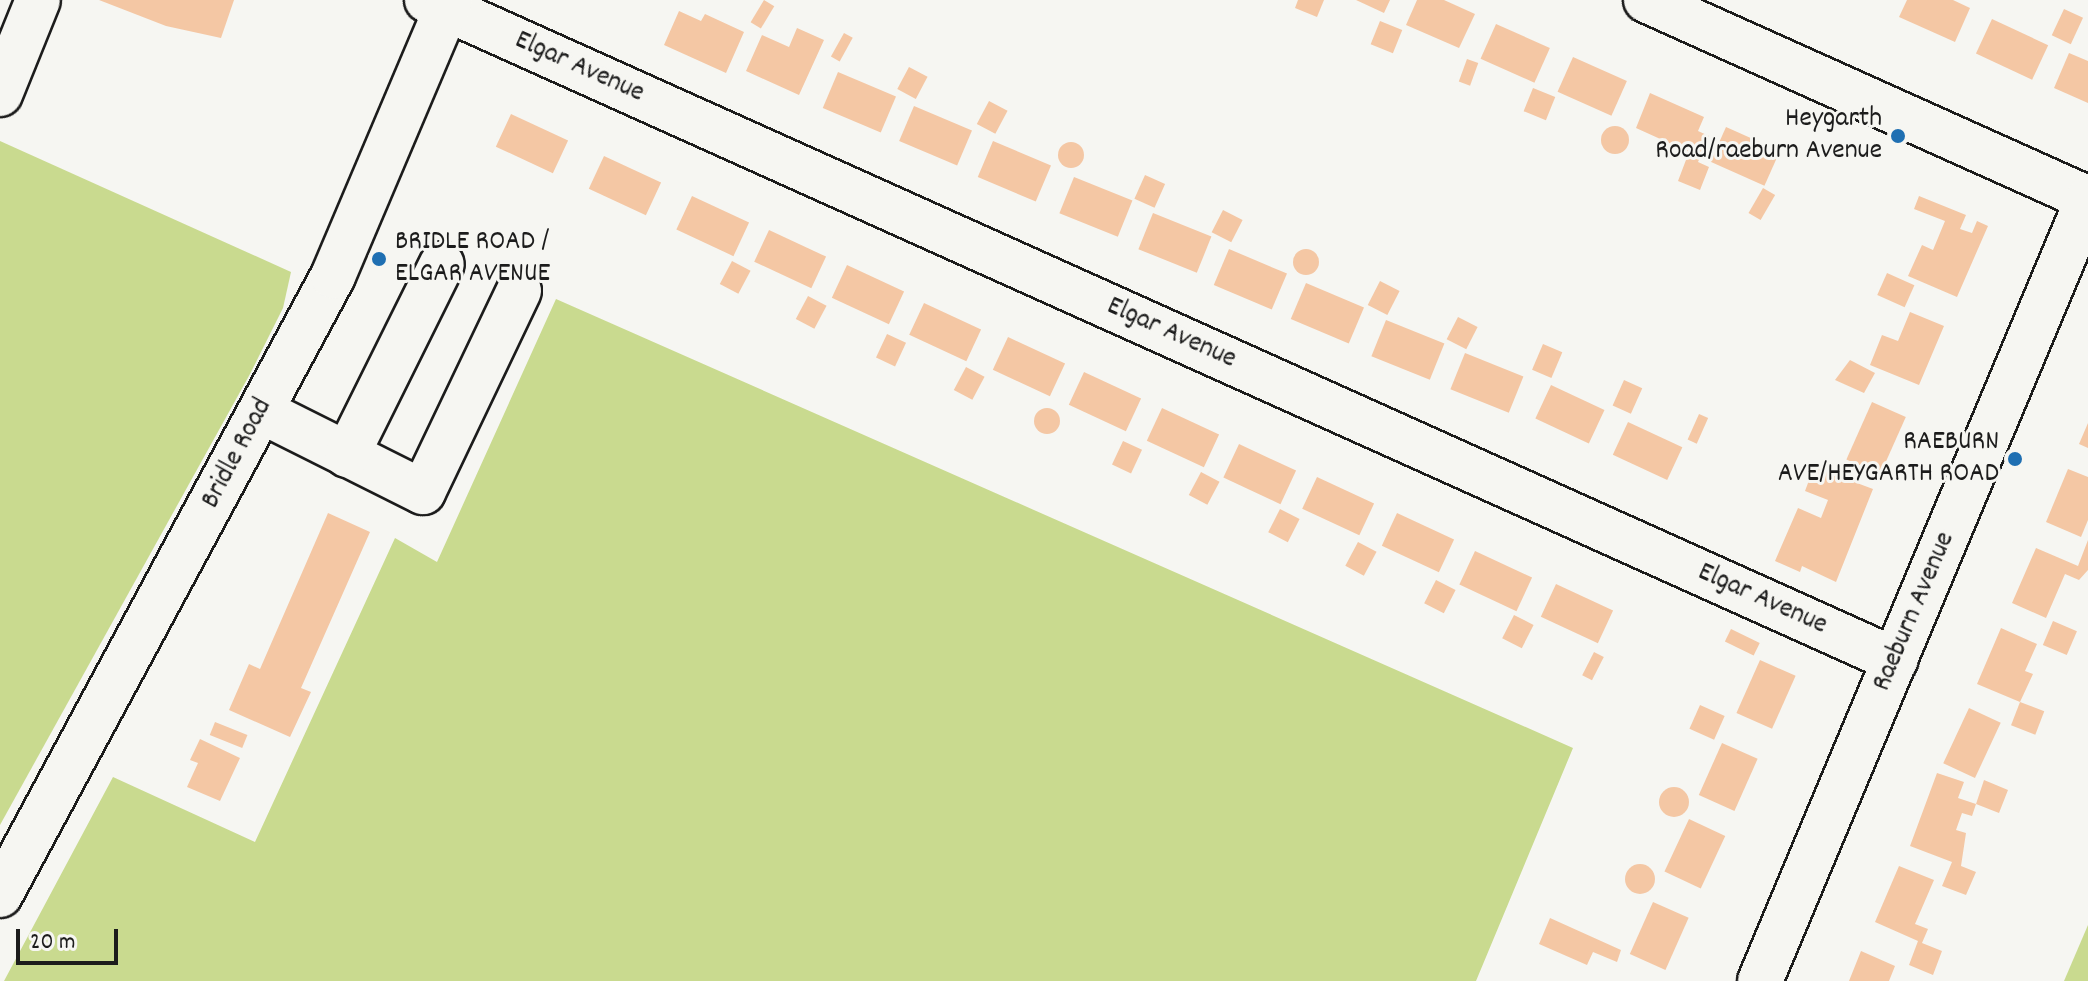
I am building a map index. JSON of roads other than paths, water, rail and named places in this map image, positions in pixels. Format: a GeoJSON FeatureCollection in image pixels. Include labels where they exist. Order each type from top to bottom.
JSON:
{"type":"FeatureCollection","features":[{"type":"Feature","properties":{"kind":"street"},"geometry":{"type":"LineString","coordinates":[[0,94],[38,0]]}},
{"type":"Feature","properties":{"kind":"street"},"geometry":{"type":"LineString","coordinates":[[1646,0],[2088,199]]}},
{"type":"Feature","properties":{"kind":"street","name":"Bridle Road"},"geometry":{"type":"LineString","coordinates":[[0,895],[333,276],[441,3]]}},
{"type":"Feature","properties":{"kind":"street","name":"Elgar Avenue"},"geometry":{"type":"LineString","coordinates":[[441,3],[1895,660]]}},
{"type":"Feature","properties":{"kind":"street","name":"Raeburn Avenue"},"geometry":{"type":"LineString","coordinates":[[1760,981],[2088,199]]}},
{"type":"Feature","properties":{"kind":"street"},"geometry":{"type":"LineString","coordinates":[[347,455],[442,264]]}},
{"type":"Feature","properties":{"kind":"street"},"geometry":{"type":"LineString","coordinates":[[261,411],[417,490],[428,489],[519,291]]}},
{"type":"Feature","properties":{"kind":"place","name":"Heygarth Road/raeburn Avenue"},"geometry":{"type":"Point","coordinates":[1898,136]}},
{"type":"Feature","properties":{"kind":"place","name":"BRIDLE ROAD / ELGAR AVENUE"},"geometry":{"type":"Point","coordinates":[379,259]}},
{"type":"Feature","properties":{"kind":"place","name":"RAEBURN AVE/HEYGARTH ROAD"},"geometry":{"type":"Point","coordinates":[2015,459]}}]}
